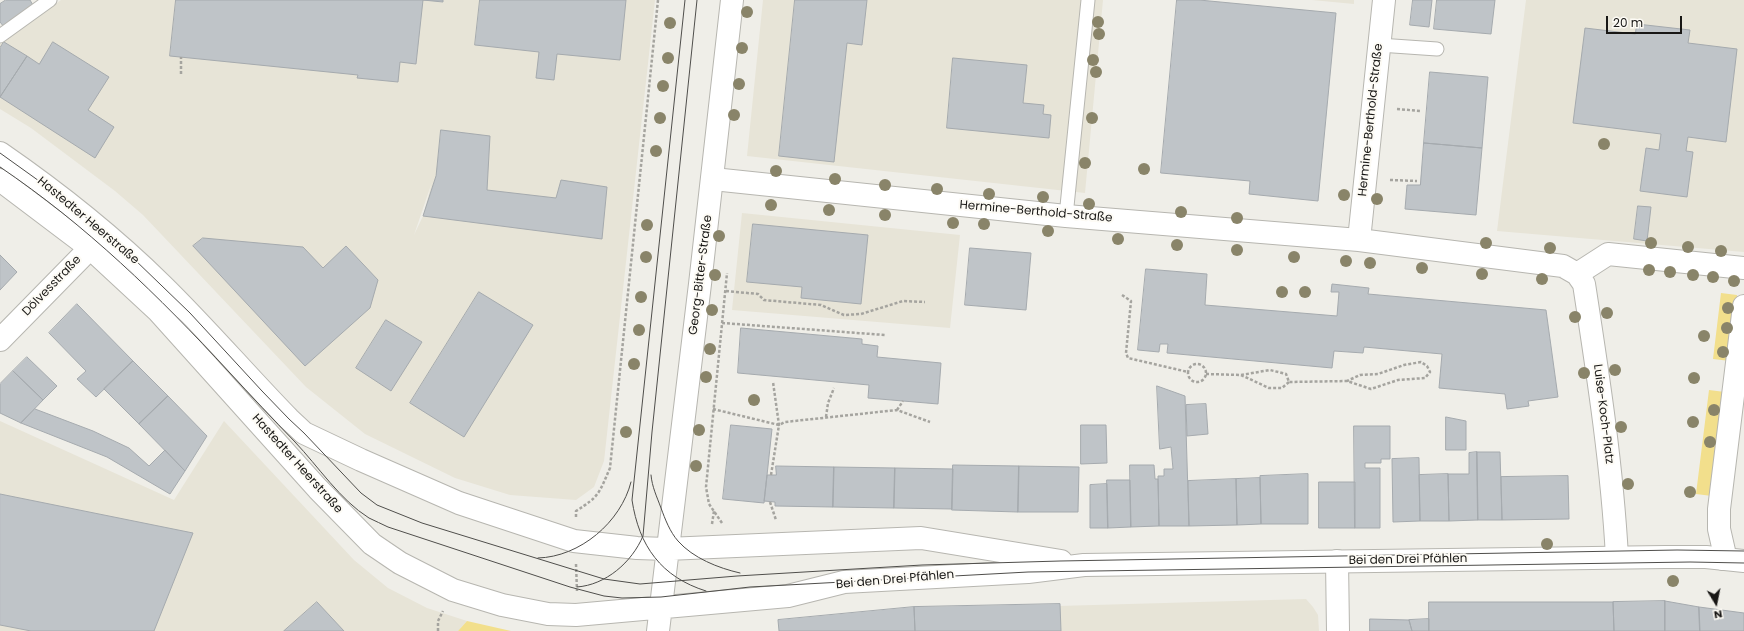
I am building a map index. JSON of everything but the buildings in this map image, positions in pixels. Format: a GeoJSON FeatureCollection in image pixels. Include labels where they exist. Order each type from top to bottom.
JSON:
{"type":"FeatureCollection","features":[{"type":"Feature","properties":{"kind":"street","name":"Georg-Bitter-Straße"},"geometry":{"type":"LineString","coordinates":[[658,631],[684,407],[713,179],[732,0]]}},
{"type":"Feature","properties":{"kind":"street","name":"Hermine-Berthold-Straße"},"geometry":{"type":"LineString","coordinates":[[1359,240],[1384,0]]}},
{"type":"Feature","properties":{"kind":"street","name":"Hastedter Heerstraße"},"geometry":{"type":"LineString","coordinates":[[0,153],[67,202],[158,311],[318,489],[372,544],[400,563],[453,590],[502,605],[548,614],[576,615],[660,608]]}},
{"type":"Feature","properties":{"kind":"street","name":"Hermine-Berthold-Straße"},"geometry":{"type":"LineString","coordinates":[[713,179],[1066,216],[1359,240],[1570,270]]}},
{"type":"Feature","properties":{"kind":"street","name":"Hastedter Heerstraße"},"geometry":{"type":"LineString","coordinates":[[0,180],[98,240],[166,289],[289,419],[304,432],[361,460],[459,503],[574,541],[667,549]]}},
{"type":"Feature","properties":{"kind":"street","name":"Dölvesstraße"},"geometry":{"type":"LineString","coordinates":[[0,340],[98,240]]}},
{"type":"Feature","properties":{"kind":"street"},"geometry":{"type":"LineString","coordinates":[[1570,270],[1608,254],[1744,268]]}},
{"type":"Feature","properties":{"kind":"street","name":"Luise-Koch-Platz"},"geometry":{"type":"LineString","coordinates":[[1570,270],[1584,284],[1605,426],[1615,518],[1616,557]]}},
{"type":"Feature","properties":{"kind":"street"},"geometry":{"type":"LineString","coordinates":[[1736,561],[1724,551],[1720,529],[1719,509],[1744,306]]}},
{"type":"Feature","properties":{"kind":"street","name":"Bei den Drei Pfählen"},"geometry":{"type":"LineString","coordinates":[[667,549],[921,538],[1084,565]]}},
{"type":"Feature","properties":{"kind":"street","name":"Bei den Drei Pfählen"},"geometry":{"type":"LineString","coordinates":[[660,608],[788,596],[844,582],[1028,572],[1084,565],[1616,557],[1706,557],[1736,561]]}},
{"type":"Feature","properties":{"kind":"street"},"geometry":{"type":"LineString","coordinates":[[1337,561],[1338,631]]}},
{"type":"Feature","properties":{"kind":"lane"},"geometry":{"type":"LineString","coordinates":[[0,36],[50,0]]}},
{"type":"Feature","properties":{"kind":"lane"},"geometry":{"type":"LineString","coordinates":[[1066,216],[1088,0]]}},
{"type":"Feature","properties":{"kind":"lane"},"geometry":{"type":"LineString","coordinates":[[1379,45],[1437,49]]}},
{"type":"Feature","properties":{"kind":"path"},"geometry":{"type":"LineString","coordinates":[[594,500],[599,494],[610,468],[658,0]]}},
{"type":"Feature","properties":{"kind":"path"},"geometry":{"type":"LineString","coordinates":[[181,57],[181,74]]}},
{"type":"Feature","properties":{"kind":"path"},"geometry":{"type":"LineString","coordinates":[[726,291],[758,294],[764,300],[821,305],[844,315],[861,314],[903,301],[925,302]]}},
{"type":"Feature","properties":{"kind":"path"},"geometry":{"type":"LineString","coordinates":[[1122,295],[1131,301],[1126,353],[1128,358],[1161,364],[1173,369],[1188,372]]}},
{"type":"Feature","properties":{"kind":"path"},"geometry":{"type":"LineString","coordinates":[[696,322],[885,335]]}},
{"type":"Feature","properties":{"kind":"path"},"geometry":{"type":"LineString","coordinates":[[1241,375],[1269,388],[1282,388],[1289,382],[1347,381],[1371,389],[1398,380],[1425,378],[1430,372],[1427,366],[1421,362],[1404,365],[1378,374],[1360,375],[1347,381]]}},
{"type":"Feature","properties":{"kind":"path"},"geometry":{"type":"LineString","coordinates":[[1188,372],[1190,368],[1198,364],[1202,365],[1206,374]]}},
{"type":"Feature","properties":{"kind":"path"},"geometry":{"type":"LineString","coordinates":[[1206,374],[1241,375],[1270,370],[1286,374],[1289,382]]}},
{"type":"Feature","properties":{"kind":"path"},"geometry":{"type":"LineString","coordinates":[[1188,372],[1189,377],[1196,382],[1201,381],[1206,374]]}},
{"type":"Feature","properties":{"kind":"path"},"geometry":{"type":"LineString","coordinates":[[772,475],[778,425],[773,382]]}},
{"type":"Feature","properties":{"kind":"path"},"geometry":{"type":"LineString","coordinates":[[826,417],[828,403],[834,388]]}},
{"type":"Feature","properties":{"kind":"path"},"geometry":{"type":"LineString","coordinates":[[897,410],[903,401]]}},
{"type":"Feature","properties":{"kind":"path"},"geometry":{"type":"LineString","coordinates":[[684,407],[713,409],[778,425],[786,422],[897,410],[930,422]]}},
{"type":"Feature","properties":{"kind":"path"},"geometry":{"type":"LineString","coordinates":[[714,510],[735,546]]}},
{"type":"Feature","properties":{"kind":"shaded area"},"geometry":{"type":"Polygon","coordinates":[[[61,0],[655,0],[604,461],[594,487],[576,500],[510,495],[455,478],[365,434],[306,387],[143,215],[115,191],[31,128],[0,109],[0,44],[61,0]],[[432,182],[414,235],[423,216],[432,182]]]}},
{"type":"Feature","properties":{"kind":"shaded area"},"geometry":{"type":"Polygon","coordinates":[[[763,0],[1103,0],[1085,193],[747,156],[763,0]]]}},
{"type":"Feature","properties":{"kind":"shaded area"},"geometry":{"type":"Polygon","coordinates":[[[1312,0],[1354,0],[1354,4],[1312,0]]]}},
{"type":"Feature","properties":{"kind":"shaded area"},"geometry":{"type":"Polygon","coordinates":[[[1526,0],[1744,0],[1744,252],[1497,231],[1526,0]]]}},
{"type":"Feature","properties":{"kind":"shaded area"},"geometry":{"type":"Polygon","coordinates":[[[742,213],[960,235],[950,328],[732,310],[742,213]]]}},
{"type":"Feature","properties":{"kind":"shaded area"},"geometry":{"type":"Polygon","coordinates":[[[1721,293],[1737,295],[1730,361],[1713,359],[1721,293]]]}},
{"type":"Feature","properties":{"kind":"shaded area"},"geometry":{"type":"Polygon","coordinates":[[[1709,390],[1725,392],[1712,496],[1696,494],[1709,390]]]}},
{"type":"Feature","properties":{"kind":"shaded area"},"geometry":{"type":"Polygon","coordinates":[[[0,421],[174,500],[224,421],[354,560],[388,588],[427,608],[467,621],[458,631],[0,631],[0,421]]]}},
{"type":"Feature","properties":{"kind":"shaded area"},"geometry":{"type":"Polygon","coordinates":[[[1306,599],[1318,615],[1319,631],[1058,631],[1058,606],[1306,599]]]}},
{"type":"Feature","properties":{"kind":"shaded area"},"geometry":{"type":"Polygon","coordinates":[[[467,621],[511,631],[458,631],[467,621]]]}},
{"type":"Feature","properties":{"kind":"tram line"},"geometry":{"type":"LineString","coordinates":[[685,0],[632,500],[635,517],[640,532],[655,558],[676,577],[690,585],[706,591]]}},
{"type":"Feature","properties":{"kind":"tram line"},"geometry":{"type":"LineString","coordinates":[[577,587],[598,582],[608,577],[632,555],[643,536],[652,432],[697,0]]}},
{"type":"Feature","properties":{"kind":"tram line"},"geometry":{"type":"LineString","coordinates":[[0,153],[67,201],[133,258],[190,313],[262,391],[361,493],[377,505],[422,523],[604,579],[640,584],[737,576],[922,565],[1060,561],[1677,550],[1744,551]]}},
{"type":"Feature","properties":{"kind":"tram line"},"geometry":{"type":"LineString","coordinates":[[0,167],[32,189],[92,237],[148,289],[203,344],[295,442],[348,502],[358,511],[388,527],[570,587],[604,596],[622,598],[661,597],[750,587],[1028,572],[1690,562],[1744,563]]}},
{"type":"Feature","properties":{"kind":"tram line"},"geometry":{"type":"LineString","coordinates":[[651,475],[664,517],[670,530],[678,541],[706,562],[740,573]]}},
{"type":"Feature","properties":{"kind":"tram line"},"geometry":{"type":"LineString","coordinates":[[538,558],[554,556],[569,551],[596,535],[618,511],[626,497],[631,482]]}}]}
